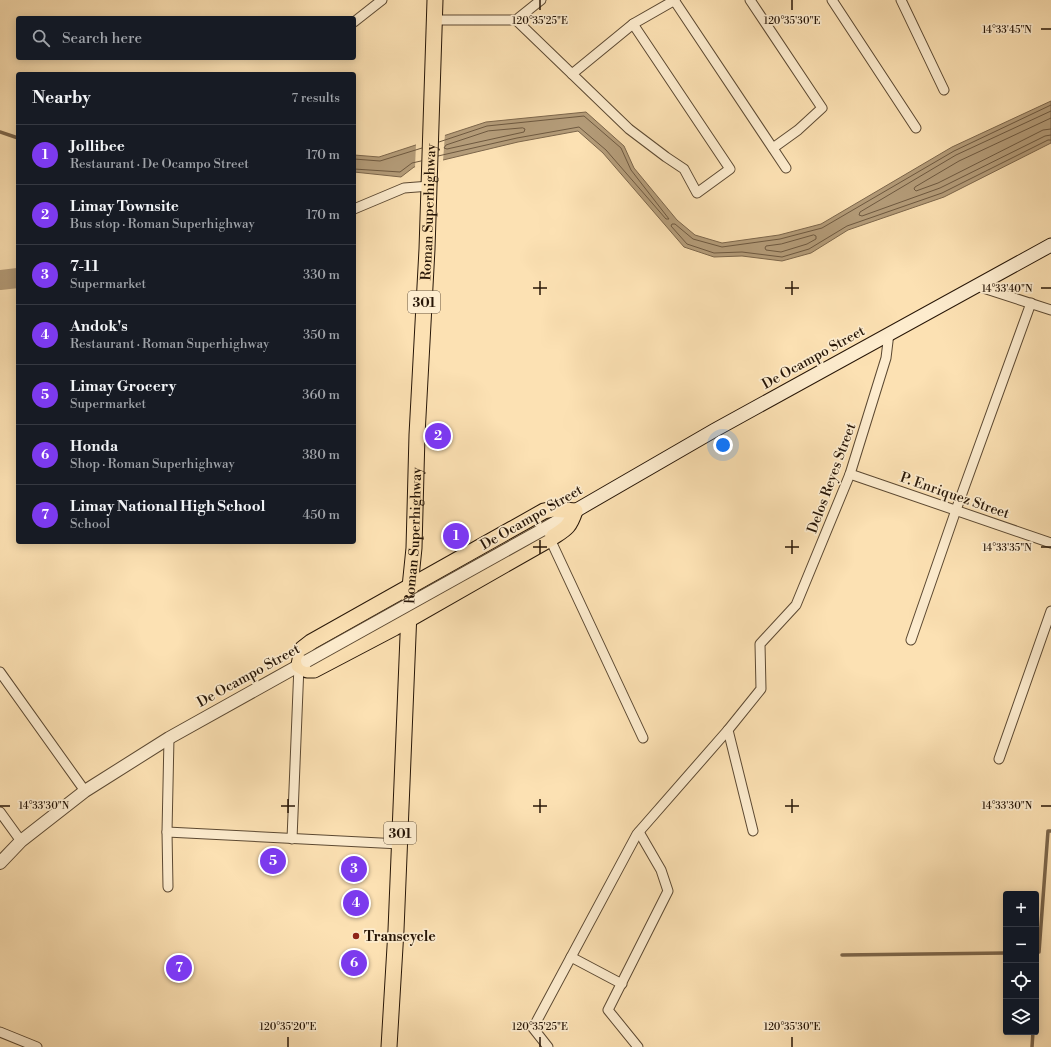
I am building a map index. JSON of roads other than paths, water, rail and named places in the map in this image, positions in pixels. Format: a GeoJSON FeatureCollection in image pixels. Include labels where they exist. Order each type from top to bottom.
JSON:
{"type":"FeatureCollection","features":[{"type":"Feature","properties":{"kind":"main road","name":"Roman Superhighway"},"geometry":{"type":"LineString","coordinates":[[389,1047],[400,844],[410,618],[410,587],[414,548],[417,435],[430,186],[429,169],[435,0]]}},
{"type":"Feature","properties":{"kind":"main road","name":"De Ocampo Street"},"geometry":{"type":"LineString","coordinates":[[575,511],[715,430],[1051,245]]}},
{"type":"Feature","properties":{"kind":"main road"},"geometry":{"type":"LineString","coordinates":[[544,511],[575,511],[571,523],[567,528],[546,535],[410,618],[314,670],[307,670],[303,663],[301,651],[305,646],[544,511]]}},
{"type":"Feature","properties":{"kind":"street"},"geometry":{"type":"LineString","coordinates":[[356,20],[382,0]]}},
{"type":"Feature","properties":{"kind":"street"},"geometry":{"type":"LineString","coordinates":[[434,20],[516,20],[541,0]]}},
{"type":"Feature","properties":{"kind":"street"},"geometry":{"type":"LineString","coordinates":[[572,74],[633,24],[674,0],[786,168]]}},
{"type":"Feature","properties":{"kind":"street"},"geometry":{"type":"LineString","coordinates":[[750,0],[822,108],[798,130],[773,148]]}},
{"type":"Feature","properties":{"kind":"street"},"geometry":{"type":"LineString","coordinates":[[832,0],[916,128]]}},
{"type":"Feature","properties":{"kind":"street"},"geometry":{"type":"LineString","coordinates":[[901,0],[944,90]]}},
{"type":"Feature","properties":{"kind":"street"},"geometry":{"type":"LineString","coordinates":[[516,20],[629,129],[684,169],[697,192],[730,169],[633,24]]}},
{"type":"Feature","properties":{"kind":"street"},"geometry":{"type":"LineString","coordinates":[[356,208],[404,188],[430,186]]}},
{"type":"Feature","properties":{"kind":"street"},"geometry":{"type":"LineString","coordinates":[[976,286],[1051,310]]}},
{"type":"Feature","properties":{"kind":"street"},"geometry":{"type":"LineString","coordinates":[[911,640],[956,510],[1031,303]]}},
{"type":"Feature","properties":{"kind":"street","name":"Delos Reyes Street"},"geometry":{"type":"LineString","coordinates":[[728,730],[761,689],[760,644],[796,605],[850,474],[886,358],[889,333]]}},
{"type":"Feature","properties":{"kind":"street","name":"P. Enriquez Street"},"geometry":{"type":"LineString","coordinates":[[850,474],[1051,543]]}},
{"type":"Feature","properties":{"kind":"street"},"geometry":{"type":"LineString","coordinates":[[546,535],[643,738]]}},
{"type":"Feature","properties":{"kind":"street","name":"De Ocampo Street"},"geometry":{"type":"LineString","coordinates":[[0,863],[21,841],[85,791],[169,738],[303,663],[546,535]]}},
{"type":"Feature","properties":{"kind":"street"},"geometry":{"type":"LineString","coordinates":[[999,759],[1051,611]]}},
{"type":"Feature","properties":{"kind":"street"},"geometry":{"type":"LineString","coordinates":[[292,839],[303,663]]}},
{"type":"Feature","properties":{"kind":"street"},"geometry":{"type":"LineString","coordinates":[[0,672],[85,791]]}},
{"type":"Feature","properties":{"kind":"street"},"geometry":{"type":"LineString","coordinates":[[728,730],[753,831]]}},
{"type":"Feature","properties":{"kind":"street"},"geometry":{"type":"LineString","coordinates":[[548,1047],[533,1028],[639,832],[728,730]]}},
{"type":"Feature","properties":{"kind":"street"},"geometry":{"type":"LineString","coordinates":[[168,887],[167,832],[169,738]]}},
{"type":"Feature","properties":{"kind":"street"},"geometry":{"type":"LineString","coordinates":[[0,812],[21,841]]}},
{"type":"Feature","properties":{"kind":"street"},"geometry":{"type":"LineString","coordinates":[[167,832],[400,844]]}},
{"type":"Feature","properties":{"kind":"street"},"geometry":{"type":"LineString","coordinates":[[638,1047],[608,1010],[668,891],[661,870],[639,832]]}},
{"type":"Feature","properties":{"kind":"street"},"geometry":{"type":"LineString","coordinates":[[571,957],[622,984]]}},
{"type":"Feature","properties":{"kind":"street"},"geometry":{"type":"LineString","coordinates":[[0,1032],[37,1047]]}},
{"type":"Feature","properties":{"kind":"water"},"geometry":{"type":"Polygon","coordinates":[[[1051,101],[1051,143],[944,197],[848,230],[811,253],[782,261],[742,256],[714,257],[684,247],[603,153],[578,131],[518,142],[414,167],[401,177],[356,172],[356,155],[379,157],[486,122],[586,112],[624,146],[634,168],[677,220],[695,235],[722,243],[779,235],[821,224],[952,147],[1051,101]]]}},
{"type":"Feature","properties":{"kind":"waterway"},"geometry":{"type":"LineString","coordinates":[[0,132],[16,137]]}},
{"type":"Feature","properties":{"kind":"waterway"},"geometry":{"type":"LineString","coordinates":[[0,280],[16,278]]}},
{"type":"Feature","properties":{"kind":"waterway"},"geometry":{"type":"LineString","coordinates":[[1039,952],[1048,831],[1051,831]]}},
{"type":"Feature","properties":{"kind":"waterway"},"geometry":{"type":"LineString","coordinates":[[842,955],[1003,953]]}},
{"type":"Feature","properties":{"kind":"waterway"},"geometry":{"type":"LineString","coordinates":[[1032,1047],[1033,1035]]}},
{"type":"Feature","properties":{"kind":"place","name":"Limay Townsite"},"geometry":{"type":"Point","coordinates":[438,436]}},
{"type":"Feature","properties":{"kind":"place","name":"Jollibee"},"geometry":{"type":"Point","coordinates":[456,536]}},
{"type":"Feature","properties":{"kind":"place","name":"Limay Grocery"},"geometry":{"type":"Point","coordinates":[273,861]}},
{"type":"Feature","properties":{"kind":"place","name":"7-11"},"geometry":{"type":"Point","coordinates":[354,869]}},
{"type":"Feature","properties":{"kind":"place","name":"Andok's"},"geometry":{"type":"Point","coordinates":[356,903]}},
{"type":"Feature","properties":{"kind":"place","name":"Transcycle"},"geometry":{"type":"Point","coordinates":[356,936]}},
{"type":"Feature","properties":{"kind":"place","name":"Honda"},"geometry":{"type":"Point","coordinates":[354,963]}},
{"type":"Feature","properties":{"kind":"place","name":"Limay National High School"},"geometry":{"type":"Point","coordinates":[179,968]}}]}
